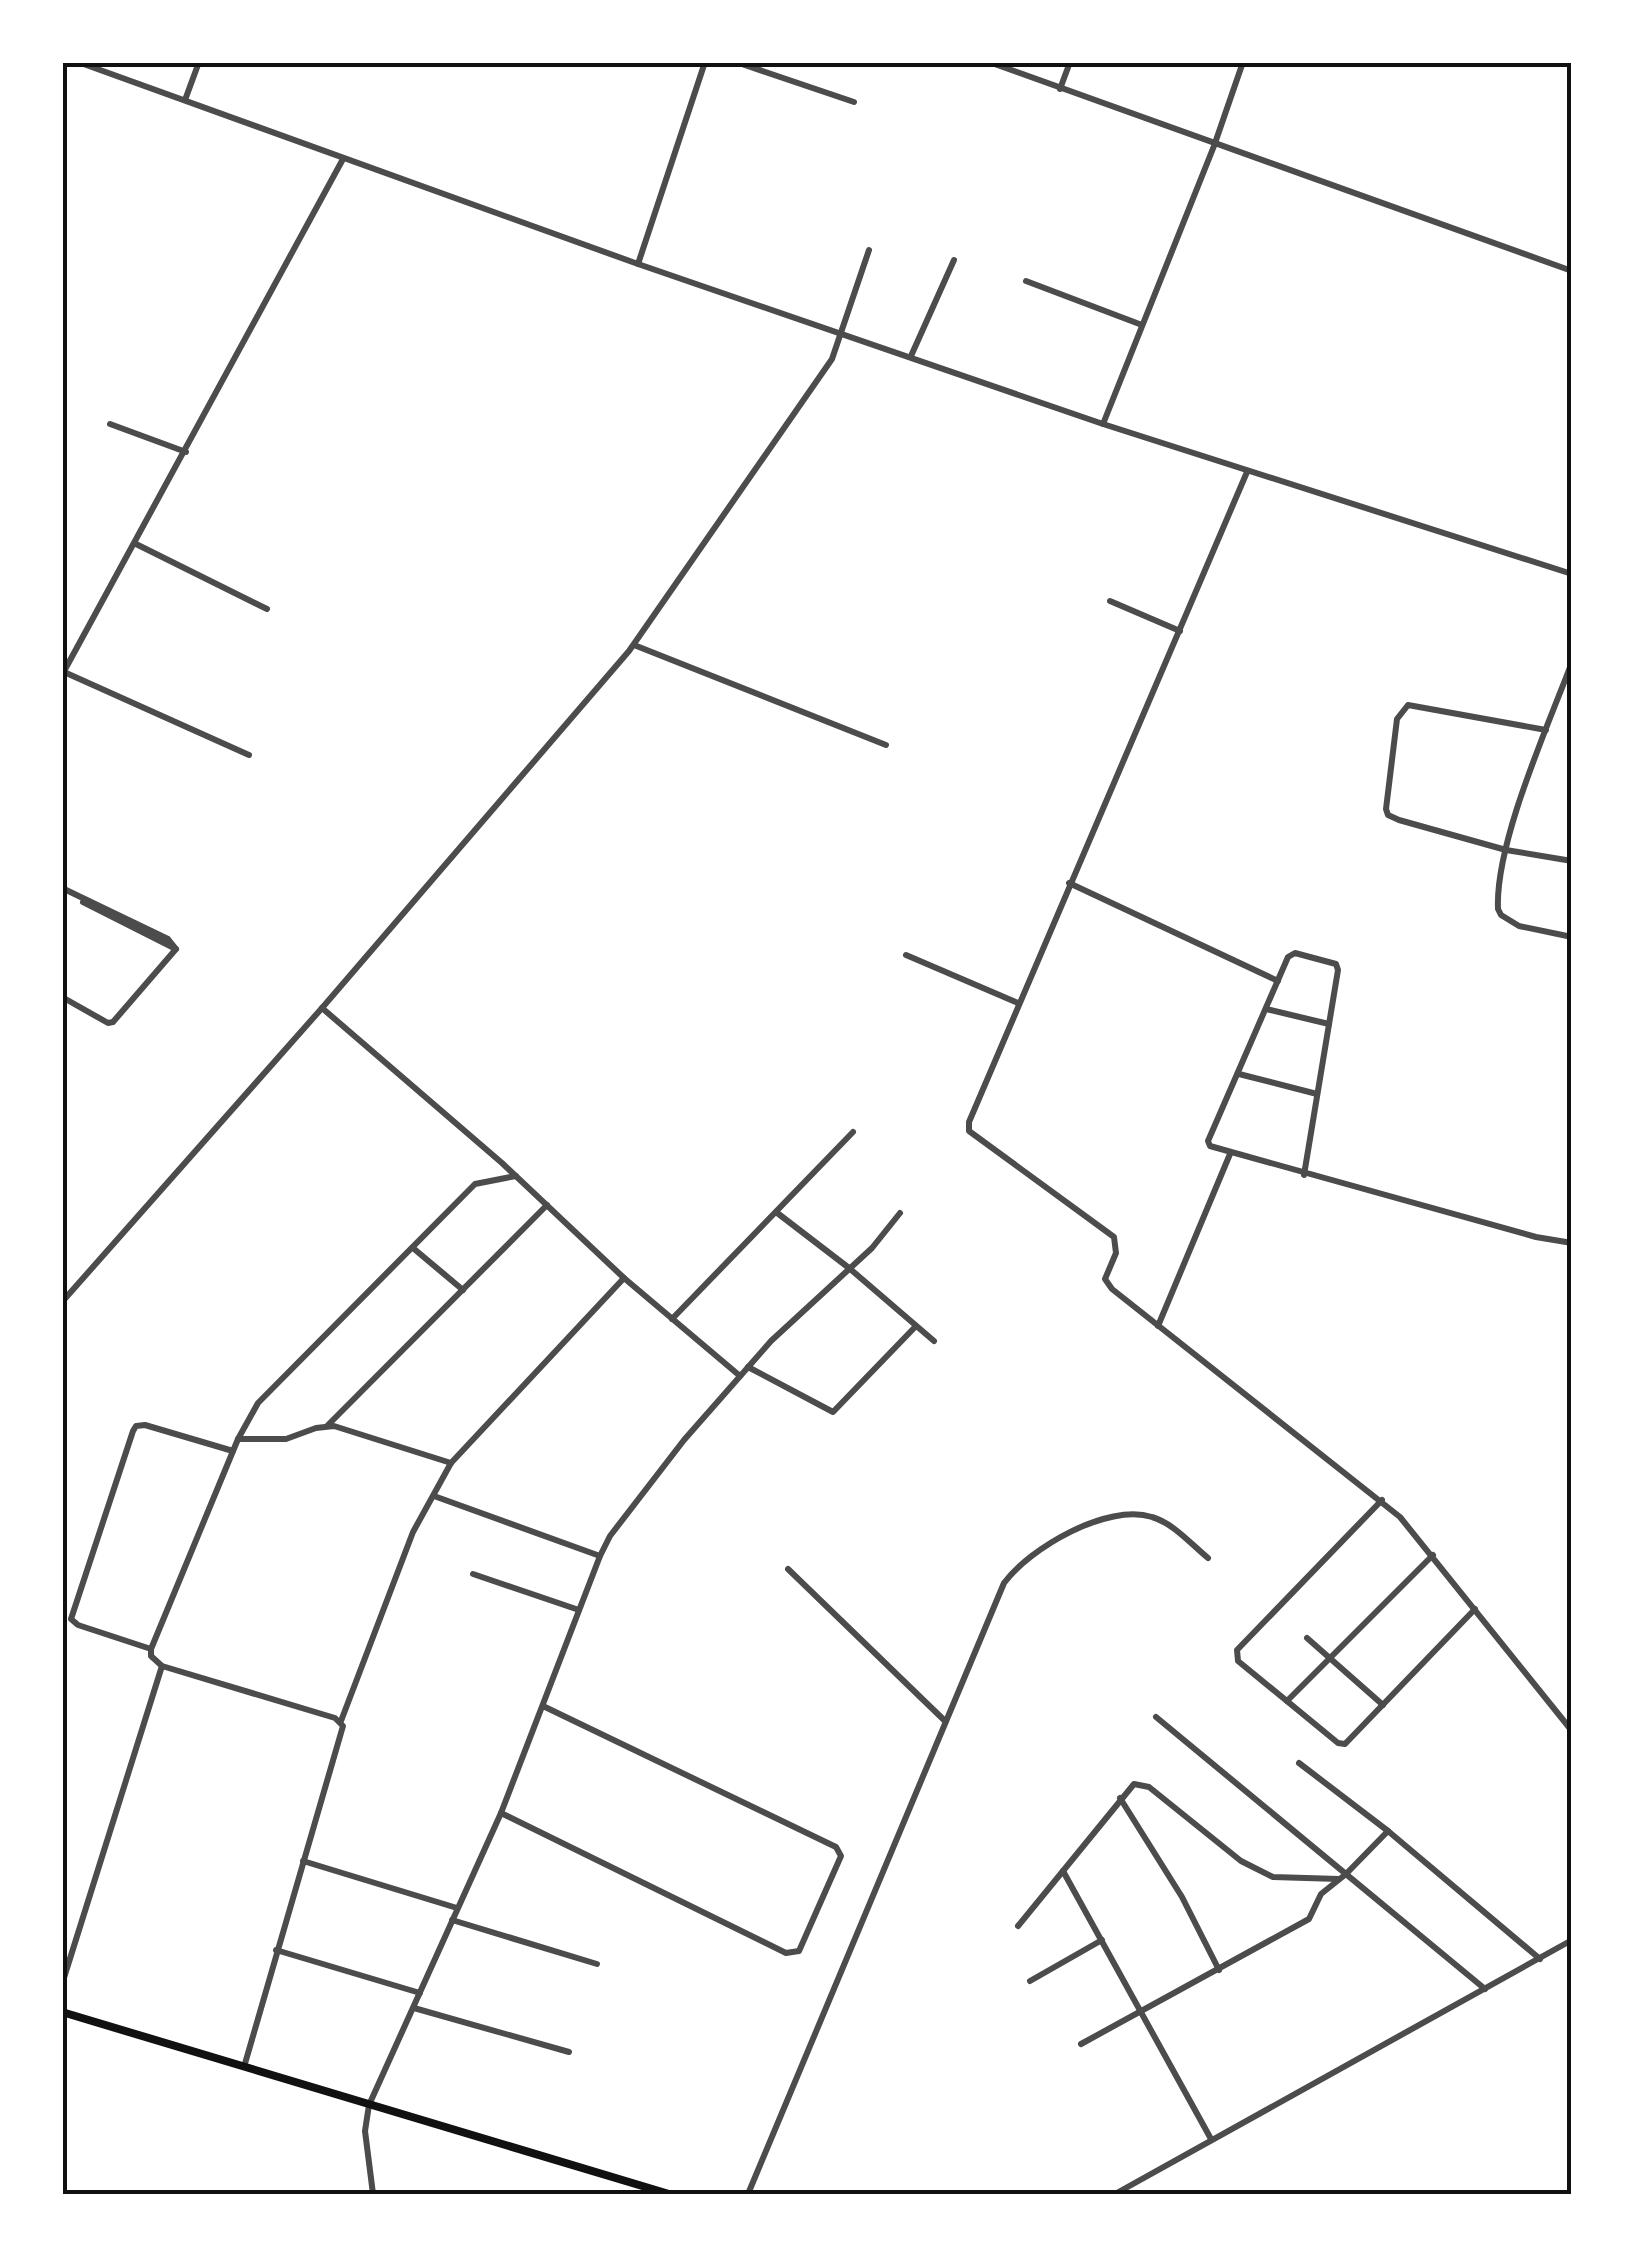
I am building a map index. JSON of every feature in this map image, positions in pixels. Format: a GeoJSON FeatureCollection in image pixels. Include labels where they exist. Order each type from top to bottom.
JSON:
{"type":"FeatureCollection","features":[{"type":"Feature","properties":{"kind":"main road"},"geometry":{"type":"LineString","coordinates":[[62,2012],[669,2194]]}},
{"type":"Feature","properties":{"kind":"street"},"geometry":{"type":"LineString","coordinates":[[78,62],[638,264],[1103,424],[1572,574]]}},
{"type":"Feature","properties":{"kind":"street"},"geometry":{"type":"LineString","coordinates":[[185,100],[199,62]]}},
{"type":"Feature","properties":{"kind":"street"},"geometry":{"type":"LineString","coordinates":[[638,264],[706,62]]}},
{"type":"Feature","properties":{"kind":"street"},"geometry":{"type":"LineString","coordinates":[[736,62],[854,102]]}},
{"type":"Feature","properties":{"kind":"street"},"geometry":{"type":"LineString","coordinates":[[989,62],[1214,146],[1572,271]]}},
{"type":"Feature","properties":{"kind":"street"},"geometry":{"type":"LineString","coordinates":[[1060,89],[1070,62]]}},
{"type":"Feature","properties":{"kind":"street"},"geometry":{"type":"LineString","coordinates":[[1103,424],[1214,146],[1243,62]]}},
{"type":"Feature","properties":{"kind":"street"},"geometry":{"type":"LineString","coordinates":[[249,755],[64,674],[343,159]]}},
{"type":"Feature","properties":{"kind":"street"},"geometry":{"type":"LineString","coordinates":[[62,1302],[322,1008],[634,645],[832,359],[869,250]]}},
{"type":"Feature","properties":{"kind":"street"},"geometry":{"type":"LineString","coordinates":[[912,356],[954,260]]}},
{"type":"Feature","properties":{"kind":"street"},"geometry":{"type":"LineString","coordinates":[[1026,281],[1143,325]]}},
{"type":"Feature","properties":{"kind":"street"},"geometry":{"type":"LineString","coordinates":[[110,424],[186,452]]}},
{"type":"Feature","properties":{"kind":"street"},"geometry":{"type":"LineString","coordinates":[[1247,472],[1069,883],[969,1122],[969,1131],[1114,1237],[1116,1253],[1106,1284],[1382,1500],[1433,1555],[1572,1732]]}},
{"type":"Feature","properties":{"kind":"street"},"geometry":{"type":"LineString","coordinates":[[136,544],[267,610]]}},
{"type":"Feature","properties":{"kind":"street"},"geometry":{"type":"LineString","coordinates":[[1110,601],[1180,631]]}},
{"type":"Feature","properties":{"kind":"street"},"geometry":{"type":"LineString","coordinates":[[634,645],[886,746]]}},
{"type":"Feature","properties":{"kind":"street"},"geometry":{"type":"LineString","coordinates":[[1572,662],[1506,850],[1497,894],[1501,915],[1519,926],[1572,937]]}},
{"type":"Feature","properties":{"kind":"street"},"geometry":{"type":"LineString","coordinates":[[1546,730],[1408,705],[1396,719],[1386,809],[1388,814],[1506,850],[1572,861]]}},
{"type":"Feature","properties":{"kind":"street"},"geometry":{"type":"LineString","coordinates":[[1069,883],[1278,981]]}},
{"type":"Feature","properties":{"kind":"street"},"geometry":{"type":"LineString","coordinates":[[62,890],[168,938],[176,949],[113,1022],[108,1023],[62,997]]}},
{"type":"Feature","properties":{"kind":"street"},"geometry":{"type":"LineString","coordinates":[[1304,1175],[1338,970],[1336,964],[1295,952],[1288,956],[1208,1141],[1214,1150],[1304,1175],[1536,1237],[1572,1243]]}},
{"type":"Feature","properties":{"kind":"street"},"geometry":{"type":"LineString","coordinates":[[906,954],[1018,1004]]}},
{"type":"Feature","properties":{"kind":"street"},"geometry":{"type":"LineString","coordinates":[[322,1008],[516,1176],[624,1278],[740,1376]]}},
{"type":"Feature","properties":{"kind":"street"},"geometry":{"type":"LineString","coordinates":[[1266,1009],[1329,1024]]}},
{"type":"Feature","properties":{"kind":"street"},"geometry":{"type":"LineString","coordinates":[[1240,1074],[1318,1094]]}},
{"type":"Feature","properties":{"kind":"street"},"geometry":{"type":"LineString","coordinates":[[672,1318],[853,1132]]}},
{"type":"Feature","properties":{"kind":"street"},"geometry":{"type":"LineString","coordinates":[[1158,1326],[1230,1154]]}},
{"type":"Feature","properties":{"kind":"street"},"geometry":{"type":"LineString","coordinates":[[341,1721],[162,1666],[152,1656],[151,1648],[238,1439],[258,1403],[475,1184],[516,1176]]}},
{"type":"Feature","properties":{"kind":"street"},"geometry":{"type":"LineString","coordinates":[[238,1439],[286,1439],[328,1426],[547,1205]]}},
{"type":"Feature","properties":{"kind":"street"},"geometry":{"type":"LineString","coordinates":[[776,1212],[934,1341]]}},
{"type":"Feature","properties":{"kind":"street"},"geometry":{"type":"LineString","coordinates":[[373,2194],[366,2131],[369,2105],[501,1812],[600,1556],[636,1501],[740,1376],[771,1341],[872,1248],[900,1213]]}},
{"type":"Feature","properties":{"kind":"street"},"geometry":{"type":"LineString","coordinates":[[412,1248],[462,1290]]}},
{"type":"Feature","properties":{"kind":"street"},"geometry":{"type":"LineString","coordinates":[[243,2068],[342,1734],[341,1721],[414,1532],[451,1464],[624,1278]]}},
{"type":"Feature","properties":{"kind":"street"},"geometry":{"type":"LineString","coordinates":[[748,1367],[834,1412],[916,1326]]}},
{"type":"Feature","properties":{"kind":"street"},"geometry":{"type":"LineString","coordinates":[[151,1648],[70,1619],[132,1430],[140,1424],[234,1451]]}},
{"type":"Feature","properties":{"kind":"street"},"geometry":{"type":"LineString","coordinates":[[328,1426],[451,1464]]}},
{"type":"Feature","properties":{"kind":"street"},"geometry":{"type":"LineString","coordinates":[[434,1496],[600,1556]]}},
{"type":"Feature","properties":{"kind":"street"},"geometry":{"type":"LineString","coordinates":[[1382,1500],[1236,1650],[1238,1661],[1342,1744],[1351,1741],[1474,1609]]}},
{"type":"Feature","properties":{"kind":"street"},"geometry":{"type":"LineString","coordinates":[[748,2194],[997,1595],[1012,1573],[1035,1552],[1122,1513],[1164,1522],[1208,1558]]}},
{"type":"Feature","properties":{"kind":"street"},"geometry":{"type":"LineString","coordinates":[[1286,1701],[1433,1555]]}},
{"type":"Feature","properties":{"kind":"street"},"geometry":{"type":"LineString","coordinates":[[788,1569],[944,1720]]}},
{"type":"Feature","properties":{"kind":"street"},"geometry":{"type":"LineString","coordinates":[[473,1574],[579,1610]]}},
{"type":"Feature","properties":{"kind":"street"},"geometry":{"type":"LineString","coordinates":[[1307,1638],[1383,1705]]}},
{"type":"Feature","properties":{"kind":"street"},"geometry":{"type":"LineString","coordinates":[[62,1984],[162,1666]]}},
{"type":"Feature","properties":{"kind":"street"},"geometry":{"type":"LineString","coordinates":[[501,1812],[786,1953],[798,1951],[840,1856],[836,1848],[544,1707]]}},
{"type":"Feature","properties":{"kind":"street"},"geometry":{"type":"LineString","coordinates":[[1156,1717],[1343,1876],[1485,1988]]}},
{"type":"Feature","properties":{"kind":"street"},"geometry":{"type":"LineString","coordinates":[[1299,1764],[1388,1831],[1540,1959]]}},
{"type":"Feature","properties":{"kind":"street"},"geometry":{"type":"LineString","coordinates":[[1018,1926],[1128,1787],[1143,1784],[1241,1861],[1274,1878],[1343,1876]]}},
{"type":"Feature","properties":{"kind":"street"},"geometry":{"type":"LineString","coordinates":[[1120,1798],[1182,1897],[1219,1970]]}},
{"type":"Feature","properties":{"kind":"street"},"geometry":{"type":"LineString","coordinates":[[1081,2044],[1309,1919],[1321,1894],[1388,1831]]}},
{"type":"Feature","properties":{"kind":"street"},"geometry":{"type":"LineString","coordinates":[[303,1861],[457,1908]]}},
{"type":"Feature","properties":{"kind":"street"},"geometry":{"type":"LineString","coordinates":[[1064,1872],[1212,2140]]}},
{"type":"Feature","properties":{"kind":"street"},"geometry":{"type":"LineString","coordinates":[[452,1920],[597,1964]]}},
{"type":"Feature","properties":{"kind":"street"},"geometry":{"type":"LineString","coordinates":[[1030,1981],[1102,1940]]}},
{"type":"Feature","properties":{"kind":"street"},"geometry":{"type":"LineString","coordinates":[[1115,2194],[1572,1940]]}},
{"type":"Feature","properties":{"kind":"street"},"geometry":{"type":"LineString","coordinates":[[276,1950],[420,1993]]}},
{"type":"Feature","properties":{"kind":"street"},"geometry":{"type":"LineString","coordinates":[[414,2008],[569,2052]]}}]}
